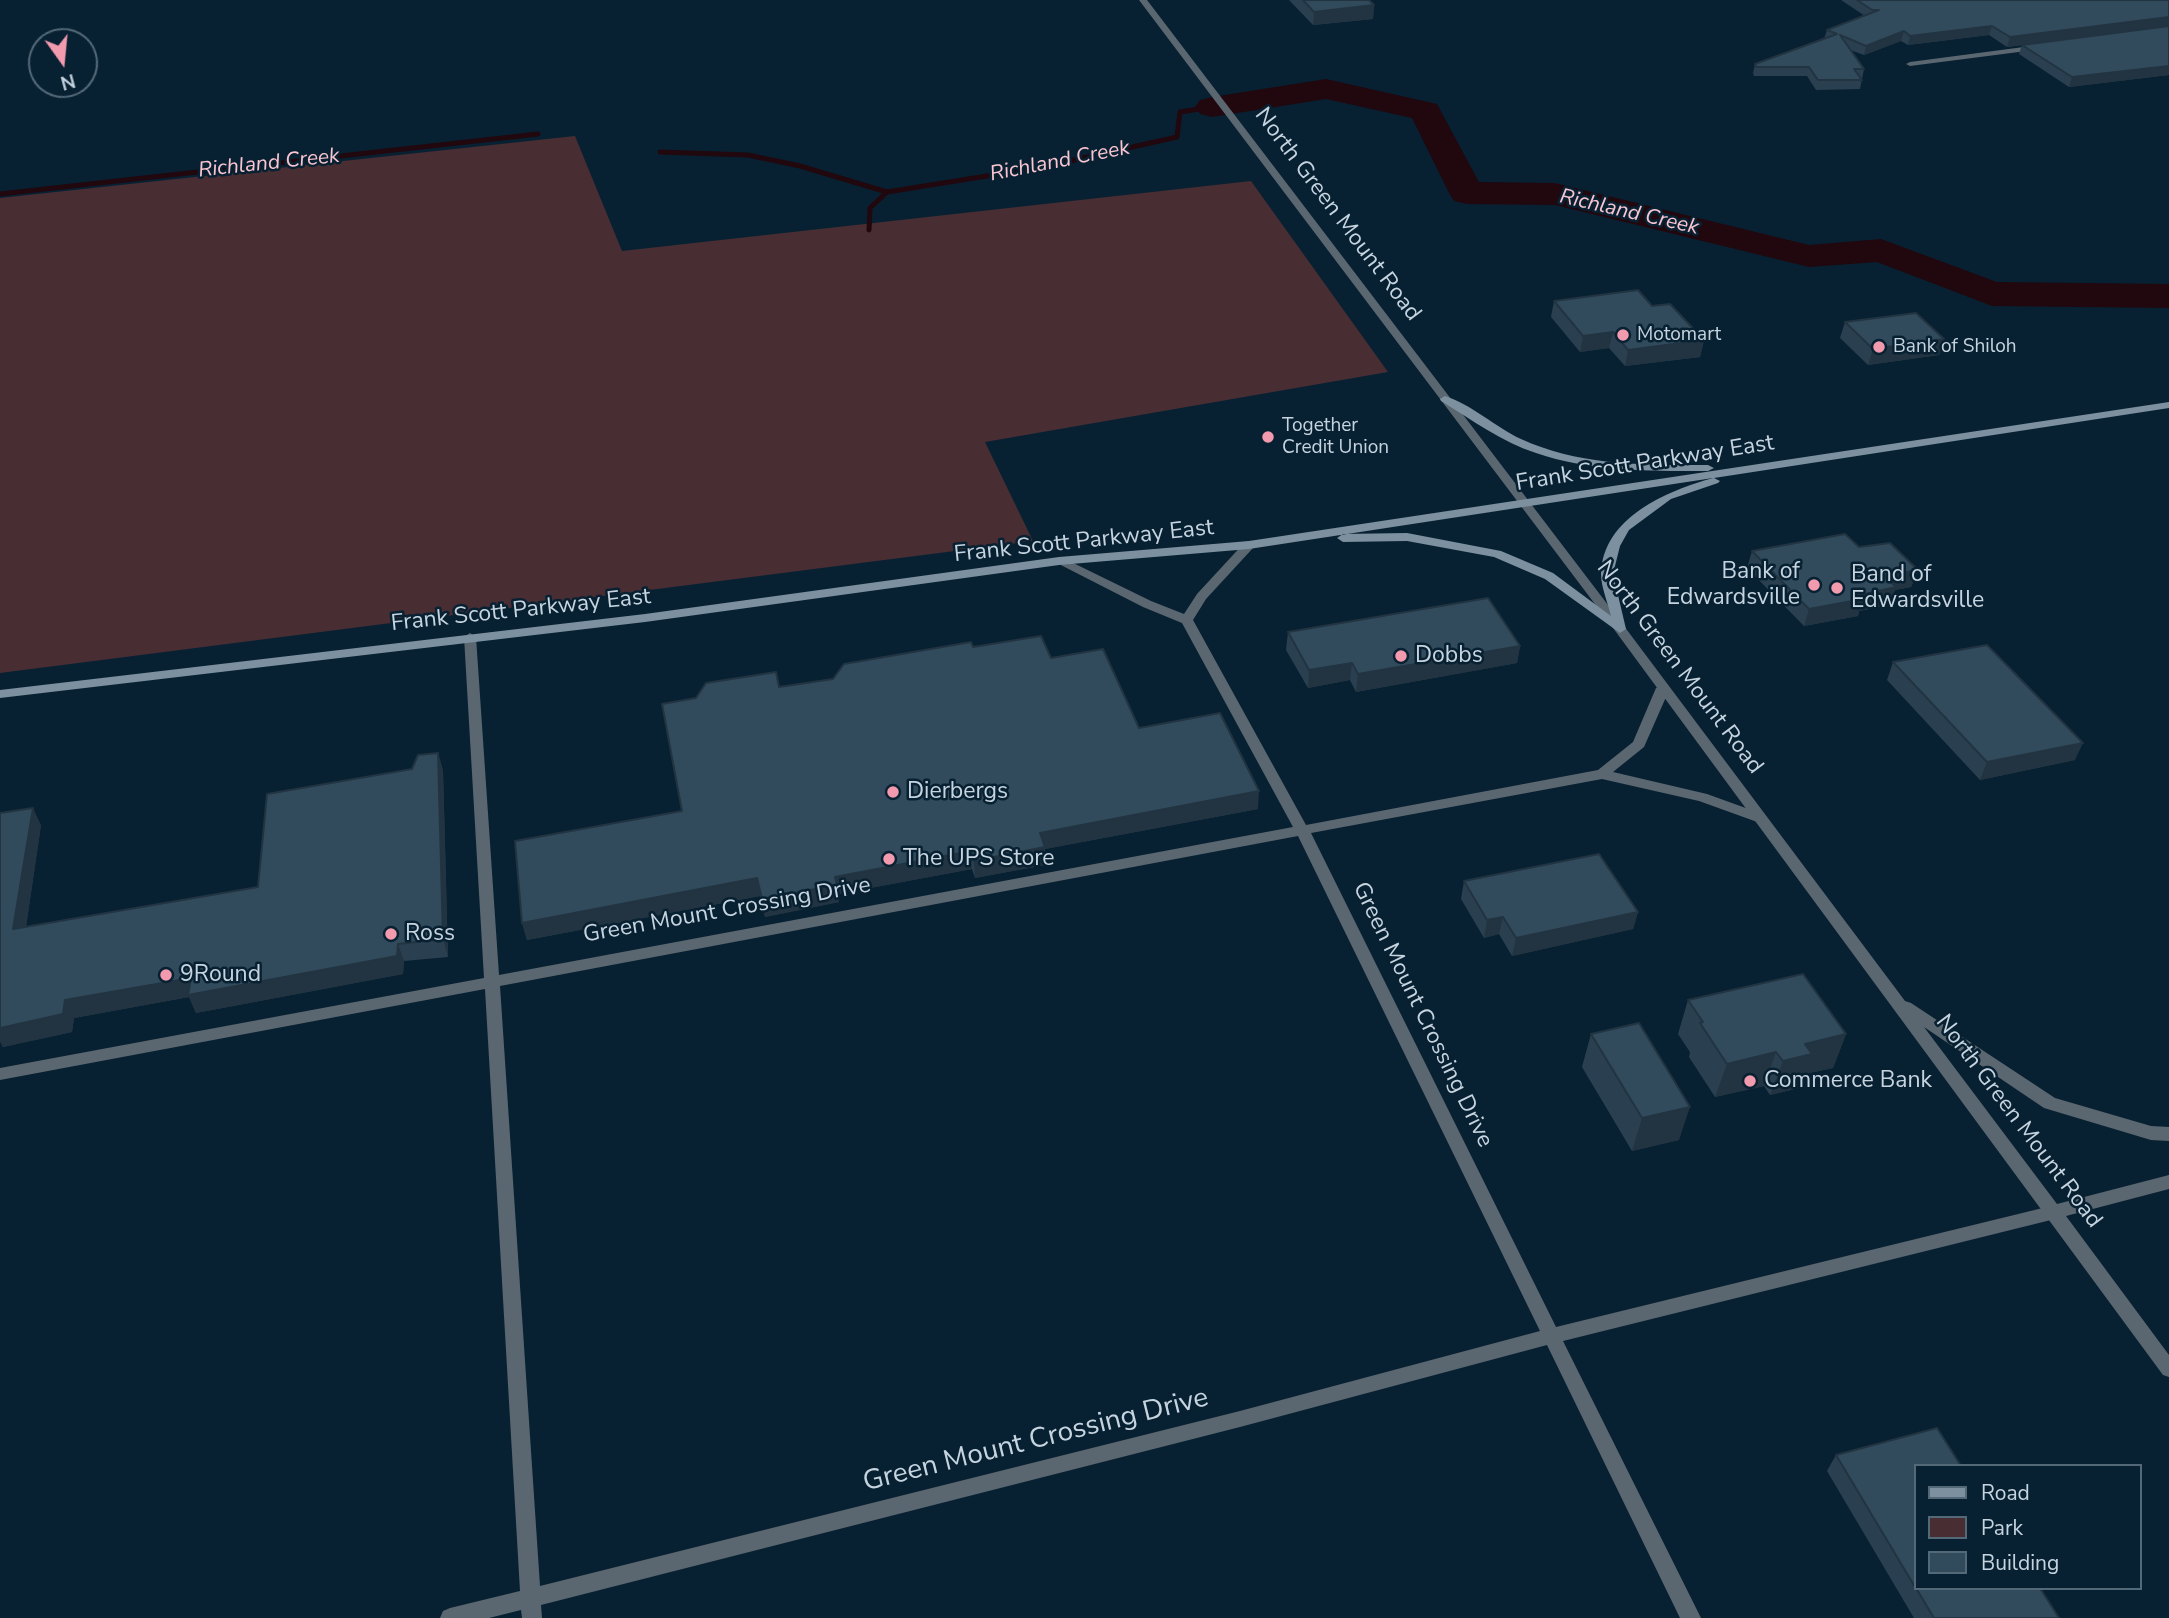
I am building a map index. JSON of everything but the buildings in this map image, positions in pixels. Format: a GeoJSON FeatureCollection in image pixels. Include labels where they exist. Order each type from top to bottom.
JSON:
{"type":"FeatureCollection","features":[{"type":"Feature","properties":{"kind":"main road"},"geometry":{"type":"LineString","coordinates":[[1445,399],[1517,442],[1572,461],[1643,468],[1755,468]]}},
{"type":"Feature","properties":{"kind":"main road","name":"Frank Scott Parkway East"},"geometry":{"type":"LineString","coordinates":[[0,694],[645,618],[1059,561],[1249,545],[2169,405]]}},
{"type":"Feature","properties":{"kind":"main road"},"geometry":{"type":"LineString","coordinates":[[1620,629],[1607,574],[1614,545],[1624,528],[1667,496],[1755,468]]}},
{"type":"Feature","properties":{"kind":"main road"},"geometry":{"type":"LineString","coordinates":[[1282,540],[1407,537],[1497,554],[1549,576],[1620,629]]}},
{"type":"Feature","properties":{"kind":"street","name":"North Green Mount Road"},"geometry":{"type":"LineString","coordinates":[[1143,0],[1620,629],[2169,1369]]}},
{"type":"Feature","properties":{"kind":"street"},"geometry":{"type":"LineString","coordinates":[[1910,64],[2046,46]]}},
{"type":"Feature","properties":{"kind":"street"},"geometry":{"type":"LineString","coordinates":[[1059,561],[1147,604],[1187,620],[1201,597],[1249,545]]}},
{"type":"Feature","properties":{"kind":"street","name":"Green Mount Crossing Drive"},"geometry":{"type":"LineString","coordinates":[[1187,620],[1303,830],[1554,1335],[1691,1618]]}},
{"type":"Feature","properties":{"kind":"street"},"geometry":{"type":"LineString","coordinates":[[470,637],[532,1618]]}},
{"type":"Feature","properties":{"kind":"street"},"geometry":{"type":"LineString","coordinates":[[1602,774],[1639,744],[1663,688]]}},
{"type":"Feature","properties":{"kind":"street"},"geometry":{"type":"LineString","coordinates":[[1602,774],[1702,797],[1760,818]]}},
{"type":"Feature","properties":{"kind":"street","name":"Green Mount Crossing Drive"},"geometry":{"type":"LineString","coordinates":[[0,1074],[1602,774]]}},
{"type":"Feature","properties":{"kind":"street"},"geometry":{"type":"LineString","coordinates":[[1896,1000],[2050,1103],[2151,1133],[2169,1134]]}},
{"type":"Feature","properties":{"kind":"street","name":"Green Mount Crossing Drive"},"geometry":{"type":"LineString","coordinates":[[450,1618],[1240,1419],[1554,1335],[2169,1182]]}},
{"type":"Feature","properties":{"kind":"green space"},"geometry":{"type":"Polygon","coordinates":[[[575,136],[622,251],[1251,181],[1388,372],[985,442],[1033,541],[0,673],[0,198],[575,136]]]}},
{"type":"Feature","properties":{"kind":"waterway","name":"Richland Creek"},"geometry":{"type":"LineString","coordinates":[[1212,107],[1326,89],[1425,111],[1467,193],[1555,194],[1809,256],[1881,250],[1992,294],[2169,296]]}},
{"type":"Feature","properties":{"kind":"waterway","name":"Richland Creek"},"geometry":{"type":"LineString","coordinates":[[887,192],[1043,167],[1177,137],[1180,112],[1212,107]]}},
{"type":"Feature","properties":{"kind":"waterway","name":"Richland Creek"},"geometry":{"type":"LineString","coordinates":[[0,194],[538,134]]}},
{"type":"Feature","properties":{"kind":"waterway","name":"Richland Creek"},"geometry":{"type":"LineString","coordinates":[[660,152],[748,155],[800,166],[887,192]]}},
{"type":"Feature","properties":{"kind":"waterway"},"geometry":{"type":"LineString","coordinates":[[869,230],[870,208],[887,192]]}},
{"type":"Feature","properties":{"kind":"place","name":"Motomart"},"geometry":{"type":"Point","coordinates":[1623,335]}},
{"type":"Feature","properties":{"kind":"place","name":"Bank of Shiloh"},"geometry":{"type":"Point","coordinates":[1879,347]}},
{"type":"Feature","properties":{"kind":"place","name":"Together Credit Union"},"geometry":{"type":"Point","coordinates":[1268,437]}},
{"type":"Feature","properties":{"kind":"place","name":"Bank of Edwardsville"},"geometry":{"type":"Point","coordinates":[1814,585]}},
{"type":"Feature","properties":{"kind":"place","name":"Band of Edwardsville"},"geometry":{"type":"Point","coordinates":[1837,588]}},
{"type":"Feature","properties":{"kind":"place","name":"Dobbs"},"geometry":{"type":"Point","coordinates":[1401,656]}},
{"type":"Feature","properties":{"kind":"place","name":"Dierbergs"},"geometry":{"type":"Point","coordinates":[893,792]}},
{"type":"Feature","properties":{"kind":"place","name":"The UPS Store"},"geometry":{"type":"Point","coordinates":[889,859]}},
{"type":"Feature","properties":{"kind":"place","name":"Ross"},"geometry":{"type":"Point","coordinates":[391,934]}},
{"type":"Feature","properties":{"kind":"place","name":"9Round"},"geometry":{"type":"Point","coordinates":[166,975]}},
{"type":"Feature","properties":{"kind":"place","name":"Commerce Bank"},"geometry":{"type":"Point","coordinates":[1750,1081]}}]}
